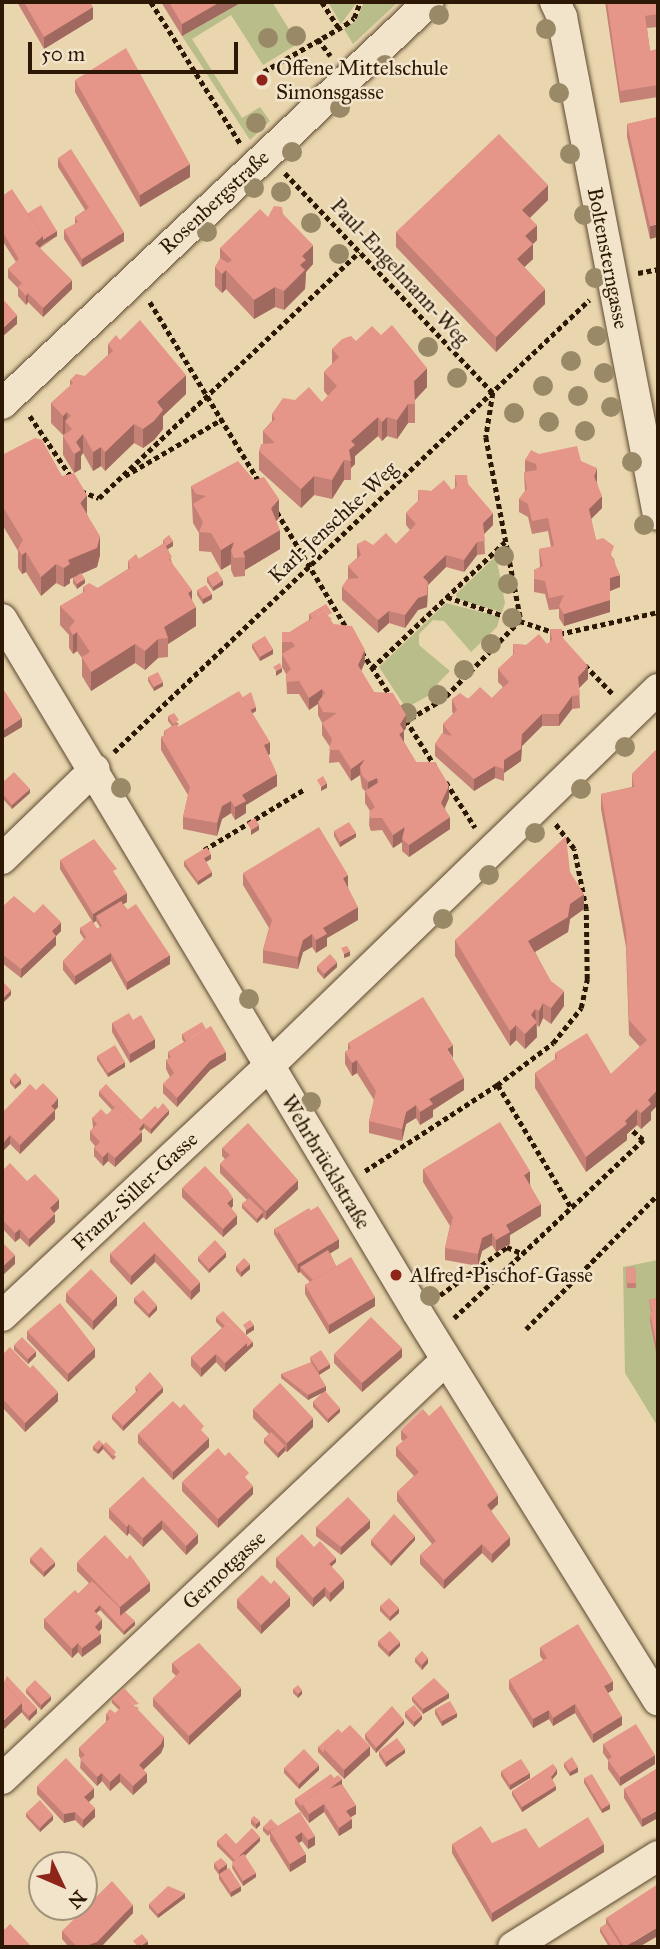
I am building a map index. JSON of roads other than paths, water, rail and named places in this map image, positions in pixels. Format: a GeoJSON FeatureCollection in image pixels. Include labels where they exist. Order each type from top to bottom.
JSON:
{"type":"FeatureCollection","features":[{"type":"Feature","properties":{"kind":"street","name":"Rosenbergstraße"},"geometry":{"type":"LineString","coordinates":[[8,398],[429,2]]}},
{"type":"Feature","properties":{"kind":"street","name":"Boltensterngasse"},"geometry":{"type":"LineString","coordinates":[[555,2],[562,17],[658,516]]}},
{"type":"Feature","properties":{"kind":"street","name":"Wehrbrücklstraße"},"geometry":{"type":"LineString","coordinates":[[2,619],[95,769],[268,1067],[658,1700]]}},
{"type":"Feature","properties":{"kind":"street"},"geometry":{"type":"LineString","coordinates":[[268,1067],[658,689]]}},
{"type":"Feature","properties":{"kind":"street"},"geometry":{"type":"LineString","coordinates":[[2,859],[95,769]]}},
{"type":"Feature","properties":{"kind":"street","name":"Franz-Siller-Gasse"},"geometry":{"type":"LineString","coordinates":[[2,1316],[268,1067]]}},
{"type":"Feature","properties":{"kind":"street","name":"Gernotgasse"},"geometry":{"type":"LineString","coordinates":[[2,1779],[440,1349]]}},
{"type":"Feature","properties":{"kind":"street"},"geometry":{"type":"LineString","coordinates":[[513,1947],[658,1856]]}},
{"type":"Feature","properties":{"kind":"place","name":"Offene Mittelschule Simonsgasse"},"geometry":{"type":"Point","coordinates":[262,80]}},
{"type":"Feature","properties":{"kind":"place","name":"Alfred-Pischof-Gasse"},"geometry":{"type":"Point","coordinates":[396,1275]}}]}
